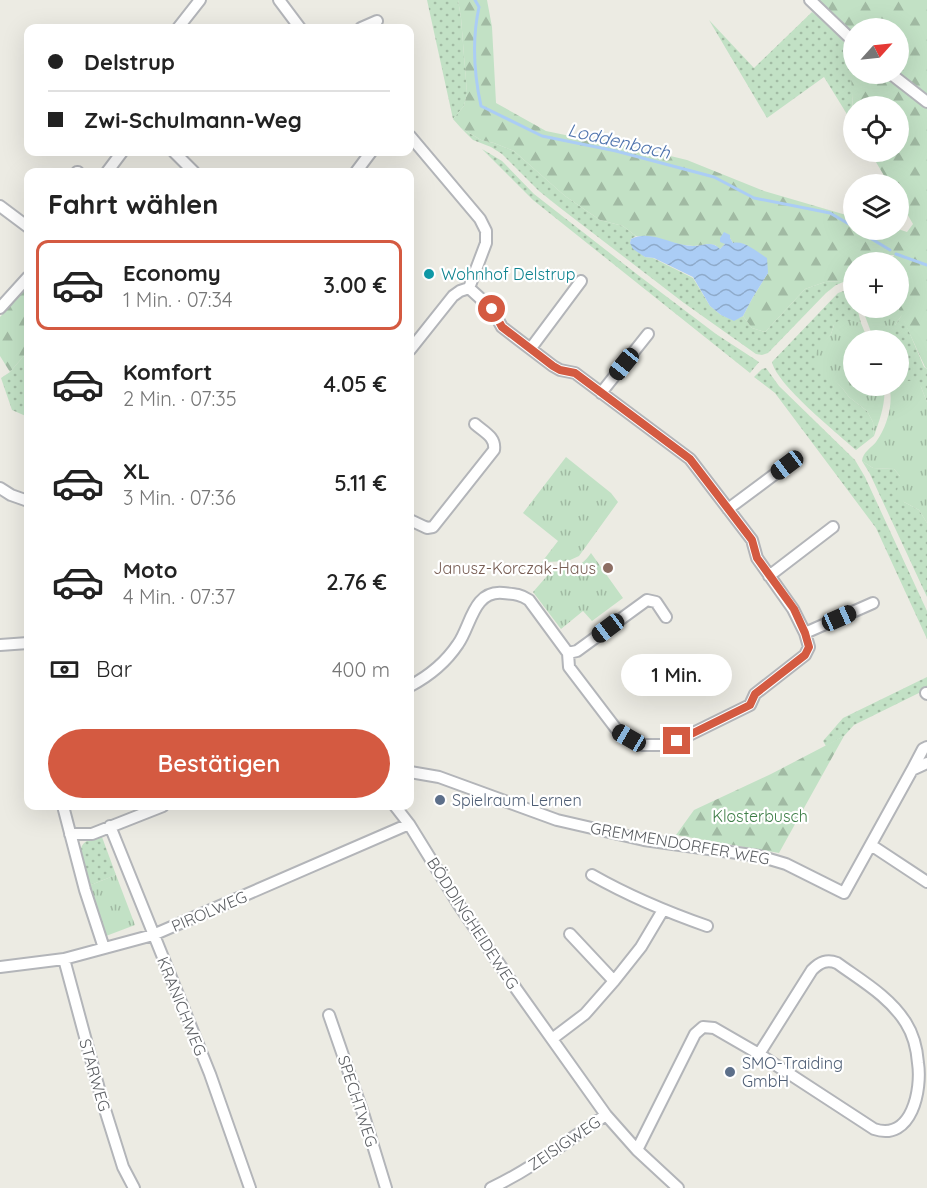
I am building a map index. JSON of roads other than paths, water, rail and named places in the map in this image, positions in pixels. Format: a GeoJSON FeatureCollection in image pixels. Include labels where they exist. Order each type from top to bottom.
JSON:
{"type":"FeatureCollection","features":[{"type":"Feature","properties":{"kind":"street"},"geometry":{"type":"LineString","coordinates":[[181,24],[200,0]]}},
{"type":"Feature","properties":{"kind":"street"},"geometry":{"type":"LineString","coordinates":[[279,0],[297,24]]}},
{"type":"Feature","properties":{"kind":"street"},"geometry":{"type":"LineString","coordinates":[[810,0],[843,32]]}},
{"type":"Feature","properties":{"kind":"street"},"geometry":{"type":"LineString","coordinates":[[371,24],[377,21]]}},
{"type":"Feature","properties":{"kind":"street"},"geometry":{"type":"LineString","coordinates":[[904,84],[927,102]]}},
{"type":"Feature","properties":{"kind":"street"},"geometry":{"type":"LineString","coordinates":[[414,141],[480,219],[486,231],[486,243],[468,288],[453,296],[414,345]]}},
{"type":"Feature","properties":{"kind":"street"},"geometry":{"type":"LineString","coordinates":[[178,156],[190,168]]}},
{"type":"Feature","properties":{"kind":"street"},"geometry":{"type":"LineString","coordinates":[[0,206],[24,225]]}},
{"type":"Feature","properties":{"kind":"street"},"geometry":{"type":"LineString","coordinates":[[0,308],[24,281]]}},
{"type":"Feature","properties":{"kind":"street"},"geometry":{"type":"LineString","coordinates":[[531,348],[581,281]]}},
{"type":"Feature","properties":{"kind":"street"},"geometry":{"type":"LineString","coordinates":[[414,684],[443,663],[459,643],[475,607],[485,598],[495,592],[520,594],[529,600],[568,653],[569,667],[617,730],[642,745],[661,745],[677,741],[750,705],[755,694],[805,655],[809,647],[794,609],[757,558],[752,540],[690,459],[575,373],[553,366],[502,327],[492,309],[468,288]]}},
{"type":"Feature","properties":{"kind":"street"},"geometry":{"type":"LineString","coordinates":[[601,393],[648,334]]}},
{"type":"Feature","properties":{"kind":"street"},"geometry":{"type":"LineString","coordinates":[[414,522],[427,528],[433,527],[494,450],[493,439],[475,424]]}},
{"type":"Feature","properties":{"kind":"street"},"geometry":{"type":"LineString","coordinates":[[728,508],[787,465]]}},
{"type":"Feature","properties":{"kind":"street"},"geometry":{"type":"LineString","coordinates":[[0,488],[24,500]]}},
{"type":"Feature","properties":{"kind":"street"},"geometry":{"type":"LineString","coordinates":[[770,576],[833,527]]}},
{"type":"Feature","properties":{"kind":"street"},"geometry":{"type":"LineString","coordinates":[[568,653],[577,651],[647,600],[656,602],[666,617]]}},
{"type":"Feature","properties":{"kind":"street"},"geometry":{"type":"LineString","coordinates":[[805,633],[873,603]]}},
{"type":"Feature","properties":{"kind":"street"},"geometry":{"type":"LineString","coordinates":[[0,645],[24,643]]}},
{"type":"Feature","properties":{"kind":"street"},"geometry":{"type":"LineString","coordinates":[[927,747],[923,749],[871,845],[927,882]]}},
{"type":"Feature","properties":{"kind":"street"},"geometry":{"type":"LineString","coordinates":[[912,770],[927,763]]}},
{"type":"Feature","properties":{"kind":"street","name":"GREMMENDORFER WEG"},"geometry":{"type":"LineString","coordinates":[[414,773],[439,777],[557,820],[644,840],[748,855],[786,864],[844,893],[871,845]]}},
{"type":"Feature","properties":{"kind":"street"},"geometry":{"type":"LineString","coordinates":[[64,810],[85,890],[104,948]]}},
{"type":"Feature","properties":{"kind":"street"},"geometry":{"type":"LineString","coordinates":[[70,834],[92,834],[152,810]]}},
{"type":"Feature","properties":{"kind":"street","name":"BÖDDINGHEIDEWEG"},"geometry":{"type":"LineString","coordinates":[[398,810],[465,914],[606,1115],[637,1150],[678,1188]]}},
{"type":"Feature","properties":{"kind":"street","name":"PIROLWEG"},"geometry":{"type":"LineString","coordinates":[[0,967],[63,959],[153,935],[409,824]]}},
{"type":"Feature","properties":{"kind":"street","name":"KRANICHWEG"},"geometry":{"type":"LineString","coordinates":[[110,826],[210,1074],[250,1188]]}},
{"type":"Feature","properties":{"kind":"street"},"geometry":{"type":"LineString","coordinates":[[592,875],[614,888],[663,910],[706,926]]}},
{"type":"Feature","properties":{"kind":"street"},"geometry":{"type":"LineString","coordinates":[[552,1039],[585,1014],[614,981],[641,947],[663,910]]}},
{"type":"Feature","properties":{"kind":"street"},"geometry":{"type":"LineString","coordinates":[[570,934],[614,981]]}},
{"type":"Feature","properties":{"kind":"street","name":"STARWEG"},"geometry":{"type":"LineString","coordinates":[[63,959],[102,1100],[123,1167],[134,1188]]}},
{"type":"Feature","properties":{"kind":"street"},"geometry":{"type":"LineString","coordinates":[[637,1150],[695,1034],[703,1028],[714,1028],[759,1054],[874,1129],[890,1132],[898,1128],[904,1124],[914,1103],[919,1065],[908,1025],[890,1002],[831,961],[825,961],[812,969],[759,1054]]}},
{"type":"Feature","properties":{"kind":"street","name":"SPECHTWEG"},"geometry":{"type":"LineString","coordinates":[[329,1015],[386,1188]]}},
{"type":"Feature","properties":{"kind":"street","name":"ZEISIGWEG"},"geometry":{"type":"LineString","coordinates":[[491,1188],[538,1162],[606,1115]]}},
{"type":"Feature","properties":{"kind":"water"},"geometry":{"type":"Polygon","coordinates":[[[724,232],[730,235],[733,243],[746,245],[767,258],[768,273],[743,316],[734,321],[721,315],[710,306],[693,277],[654,258],[645,257],[633,249],[630,243],[631,239],[646,236],[693,246],[710,244],[720,249],[725,244],[720,242],[724,232]]]}},
{"type":"Feature","properties":{"kind":"waterway","name":"Loddenbach"},"geometry":{"type":"LineString","coordinates":[[475,0],[479,7],[475,31],[475,57],[481,106],[542,136],[616,151],[714,177],[754,198],[830,213],[843,221]]}},
{"type":"Feature","properties":{"kind":"waterway","name":"Loddenbach"},"geometry":{"type":"LineString","coordinates":[[874,240],[890,250]]}},
{"type":"Feature","properties":{"kind":"waterway","name":"Loddenbach"},"geometry":{"type":"LineString","coordinates":[[909,259],[927,265]]}},
{"type":"Feature","properties":{"kind":"place","name":"Wohnhof Delstrup"},"geometry":{"type":"Point","coordinates":[429,274]}},
{"type":"Feature","properties":{"kind":"place","name":"Janusz-Korczak-Haus"},"geometry":{"type":"Point","coordinates":[608,568]}},
{"type":"Feature","properties":{"kind":"place","name":"Spielraum Lernen"},"geometry":{"type":"Point","coordinates":[440,800]}},
{"type":"Feature","properties":{"kind":"place","name":"SMO-Traiding GmbH"},"geometry":{"type":"Point","coordinates":[730,1072]}},
{"type":"Feature","properties":{"kind":"park label","name":"Klosterbusch"},"geometry":{"type":"Point","coordinates":[760,816]}}]}
